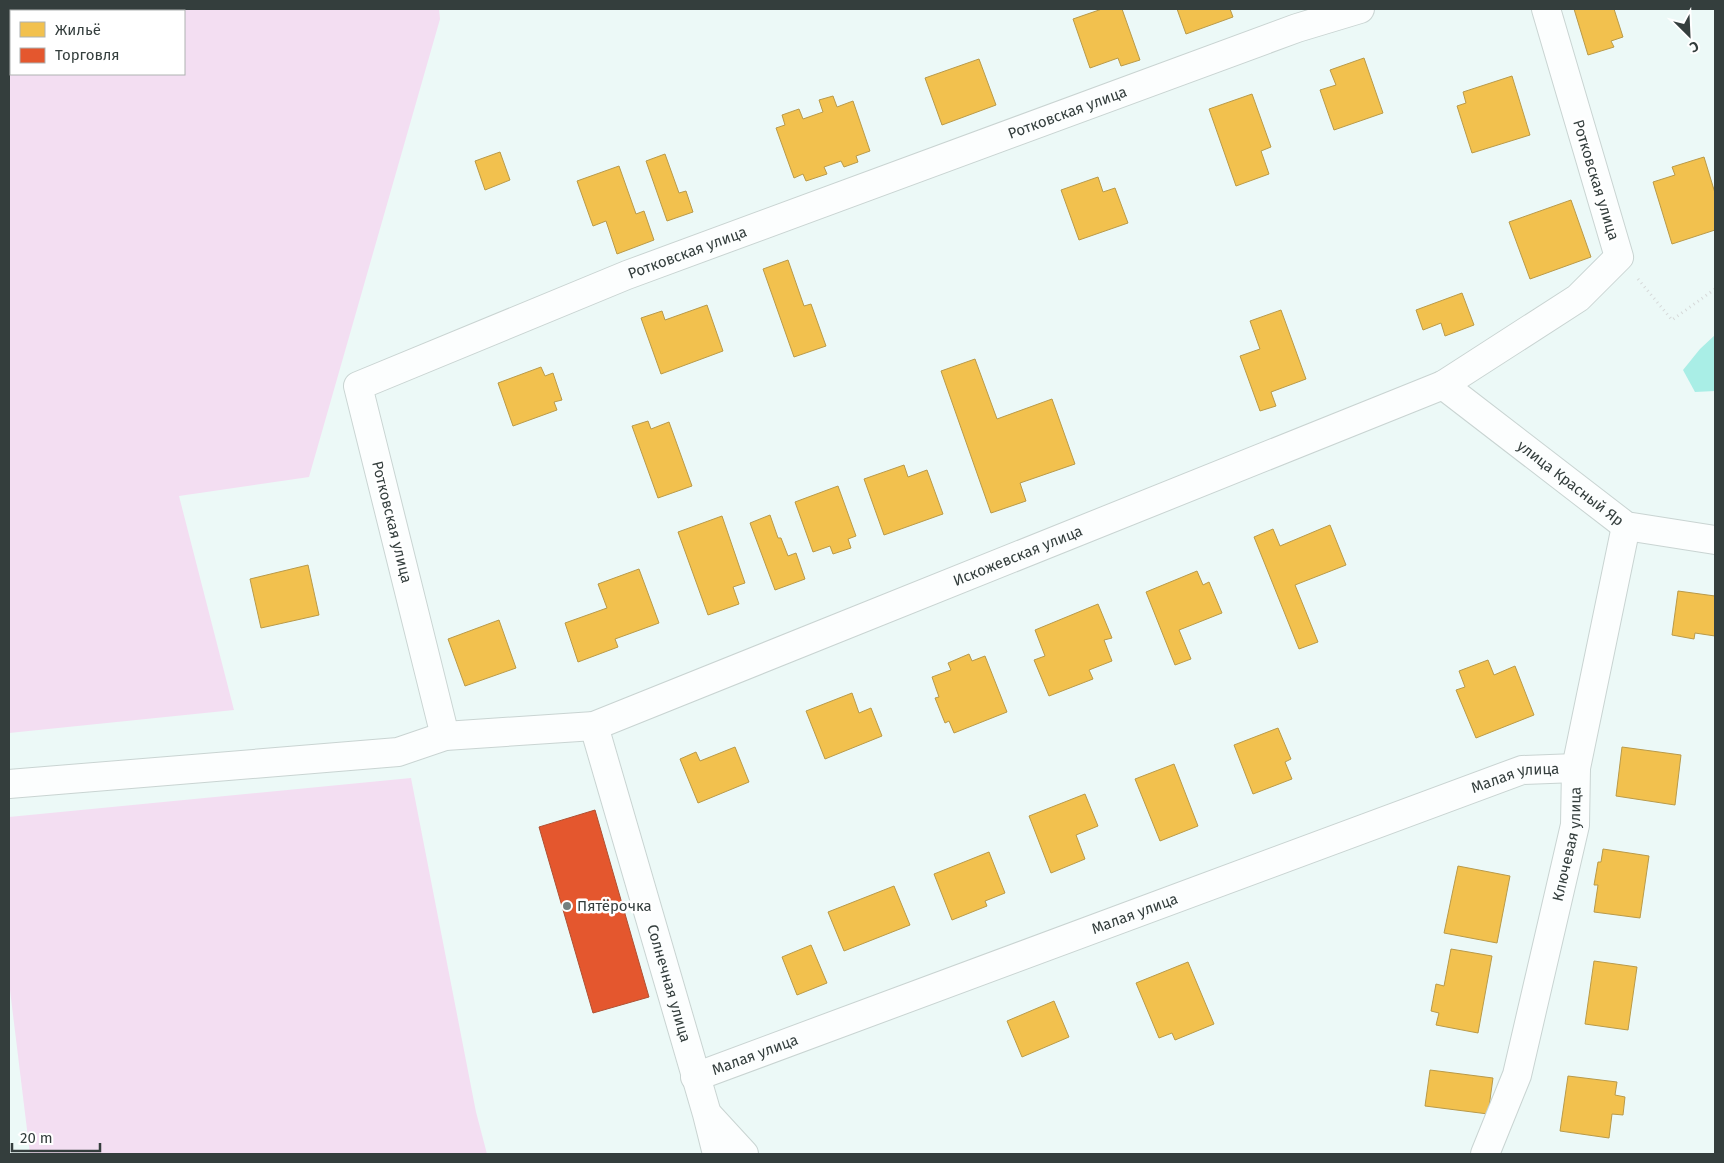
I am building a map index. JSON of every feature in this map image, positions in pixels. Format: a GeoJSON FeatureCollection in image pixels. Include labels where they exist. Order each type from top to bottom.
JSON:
{"type":"FeatureCollection","features":[{"type":"Feature","properties":{"kind":"street","name":"Ротковская улица"},"geometry":{"type":"LineString","coordinates":[[445,736],[358,386],[636,271],[1297,28],[1360,9]]}},
{"type":"Feature","properties":{"kind":"street","name":"Ротковская улица"},"geometry":{"type":"LineString","coordinates":[[1443,385],[1578,298],[1619,256],[1546,9]]}},
{"type":"Feature","properties":{"kind":"street","name":"Искожевская улица"},"geometry":{"type":"LineString","coordinates":[[9,784],[398,752],[445,736],[594,726],[1443,385]]}},
{"type":"Feature","properties":{"kind":"street","name":"улица Красный Яр"},"geometry":{"type":"LineString","coordinates":[[1443,385],[1626,526],[1715,540]]}},
{"type":"Feature","properties":{"kind":"street","name":"Ключевая улица"},"geometry":{"type":"LineString","coordinates":[[1485,1154],[1517,1075],[1575,825],[1576,768],[1626,526]]}},
{"type":"Feature","properties":{"kind":"street","name":"Солнечная улица"},"geometry":{"type":"LineString","coordinates":[[594,726],[717,1154]]}},
{"type":"Feature","properties":{"kind":"street","name":"Малая улица"},"geometry":{"type":"LineString","coordinates":[[695,1077],[1522,770],[1576,768]]}},
{"type":"Feature","properties":{"kind":"street"},"geometry":{"type":"LineString","coordinates":[[707,1114],[744,1154]]}},
{"type":"Feature","properties":{"kind":"path"},"geometry":{"type":"LineString","coordinates":[[1619,256],[1672,320],[1715,289]]}},
{"type":"Feature","properties":{"kind":"shaded area"},"geometry":{"type":"Polygon","coordinates":[[[9,9],[439,9],[440,19],[309,477],[179,496],[234,710],[9,733],[9,9]]]}},
{"type":"Feature","properties":{"kind":"shaded area"},"geometry":{"type":"Polygon","coordinates":[[[411,778],[476,1112],[487,1154],[30,1154],[9,982],[9,817],[411,778]]]}},
{"type":"Feature","properties":{"kind":"water"},"geometry":{"type":"Polygon","coordinates":[[[1715,335],[1715,391],[1695,392],[1683,370],[1700,349],[1715,335]]]}},
{"type":"Feature","properties":{"kind":"building: Жильё"},"geometry":{"type":"Polygon","coordinates":[[[1102,9],[1122,9],[1140,60],[1121,66],[1118,58],[1090,68],[1073,19],[1102,9]]]}},
{"type":"Feature","properties":{"kind":"building: Жильё"},"geometry":{"type":"Polygon","coordinates":[[[1177,9],[1230,9],[1233,17],[1186,34],[1177,9]]]}},
{"type":"Feature","properties":{"kind":"building: Жильё"},"geometry":{"type":"Polygon","coordinates":[[[1574,9],[1614,9],[1623,37],[1611,41],[1614,47],[1588,55],[1574,9]]]}},
{"type":"Feature","properties":{"kind":"building: Жильё"},"geometry":{"type":"Polygon","coordinates":[[[1364,58],[1383,113],[1334,130],[1320,90],[1336,85],[1330,70],[1364,58]]]}},
{"type":"Feature","properties":{"kind":"building: Жильё"},"geometry":{"type":"Polygon","coordinates":[[[979,59],[996,105],[942,125],[925,78],[979,59]]]}},
{"type":"Feature","properties":{"kind":"building: Жильё"},"geometry":{"type":"Polygon","coordinates":[[[1512,76],[1530,135],[1472,153],[1457,106],[1466,103],[1463,92],[1512,76]]]}},
{"type":"Feature","properties":{"kind":"building: Жильё"},"geometry":{"type":"Polygon","coordinates":[[[1252,94],[1271,147],[1261,151],[1269,174],[1236,186],[1209,109],[1252,94]]]}},
{"type":"Feature","properties":{"kind":"building: Жильё"},"geometry":{"type":"Polygon","coordinates":[[[833,96],[837,107],[853,101],[870,151],[856,156],[858,162],[844,167],[841,161],[824,167],[827,174],[806,181],[803,174],[794,178],[776,128],[785,125],[782,115],[799,109],[803,119],[823,112],[819,100],[833,96]]]}},
{"type":"Feature","properties":{"kind":"building: Жильё"},"geometry":{"type":"Polygon","coordinates":[[[500,152],[510,180],[485,190],[475,161],[500,152]]]}},
{"type":"Feature","properties":{"kind":"building: Жильё"},"geometry":{"type":"Polygon","coordinates":[[[665,154],[679,193],[686,191],[693,212],[667,221],[646,161],[665,154]]]}},
{"type":"Feature","properties":{"kind":"building: Жильё"},"geometry":{"type":"Polygon","coordinates":[[[1704,157],[1715,193],[1715,230],[1672,244],[1653,182],[1675,175],[1672,167],[1704,157]]]}},
{"type":"Feature","properties":{"kind":"building: Жильё"},"geometry":{"type":"Polygon","coordinates":[[[619,166],[636,214],[644,211],[654,240],[617,254],[606,221],[593,226],[577,181],[619,166]]]}},
{"type":"Feature","properties":{"kind":"building: Жильё"},"geometry":{"type":"Polygon","coordinates":[[[1098,177],[1103,192],[1115,188],[1128,223],[1079,240],[1061,190],[1098,177]]]}},
{"type":"Feature","properties":{"kind":"building: Жильё"},"geometry":{"type":"Polygon","coordinates":[[[1571,200],[1591,257],[1530,279],[1509,222],[1571,200]]]}},
{"type":"Feature","properties":{"kind":"building: Жильё"},"geometry":{"type":"Polygon","coordinates":[[[788,260],[804,306],[811,304],[826,346],[794,357],[763,269],[788,260]]]}},
{"type":"Feature","properties":{"kind":"building: Жильё"},"geometry":{"type":"Polygon","coordinates":[[[1462,293],[1474,325],[1445,336],[1441,323],[1423,330],[1416,310],[1462,293]]]}},
{"type":"Feature","properties":{"kind":"building: Жильё"},"geometry":{"type":"Polygon","coordinates":[[[707,305],[723,351],[661,374],[641,318],[662,311],[665,320],[707,305]]]}},
{"type":"Feature","properties":{"kind":"building: Жильё"},"geometry":{"type":"Polygon","coordinates":[[[1281,310],[1306,379],[1271,392],[1276,406],[1260,411],[1240,356],[1260,349],[1250,321],[1281,310]]]}},
{"type":"Feature","properties":{"kind":"building: Жильё"},"geometry":{"type":"Polygon","coordinates":[[[975,359],[997,419],[1052,399],[1075,464],[1020,483],[1026,501],[991,513],[941,371],[975,359]]]}},
{"type":"Feature","properties":{"kind":"building: Жильё"},"geometry":{"type":"Polygon","coordinates":[[[541,367],[545,376],[553,373],[562,400],[554,402],[557,410],[513,426],[498,383],[541,367]]]}},
{"type":"Feature","properties":{"kind":"building: Жильё"},"geometry":{"type":"Polygon","coordinates":[[[648,421],[651,429],[669,422],[692,486],[658,498],[632,426],[648,421]]]}},
{"type":"Feature","properties":{"kind":"building: Жильё"},"geometry":{"type":"Polygon","coordinates":[[[904,465],[908,477],[927,470],[943,514],[884,535],[864,479],[904,465]]]}},
{"type":"Feature","properties":{"kind":"building: Жильё"},"geometry":{"type":"Polygon","coordinates":[[[838,486],[856,536],[848,539],[851,548],[833,554],[830,546],[813,552],[795,502],[838,486]]]}},
{"type":"Feature","properties":{"kind":"building: Жильё"},"geometry":{"type":"Polygon","coordinates":[[[770,515],[778,538],[781,538],[788,556],[796,553],[805,579],[775,590],[750,523],[770,515]]]}},
{"type":"Feature","properties":{"kind":"building: Жильё"},"geometry":{"type":"Polygon","coordinates":[[[722,516],[745,583],[733,587],[739,604],[708,615],[678,532],[722,516]]]}},
{"type":"Feature","properties":{"kind":"building: Жильё"},"geometry":{"type":"Polygon","coordinates":[[[1330,525],[1346,565],[1295,585],[1318,642],[1299,649],[1254,537],[1273,529],[1280,546],[1330,525]]]}},
{"type":"Feature","properties":{"kind":"building: Жильё"},"geometry":{"type":"Polygon","coordinates":[[[308,565],[319,615],[261,628],[250,579],[308,565]]]}},
{"type":"Feature","properties":{"kind":"building: Жильё"},"geometry":{"type":"Polygon","coordinates":[[[639,569],[659,623],[615,639],[618,647],[578,662],[565,623],[607,608],[598,584],[639,569]]]}},
{"type":"Feature","properties":{"kind":"building: Жильё"},"geometry":{"type":"Polygon","coordinates":[[[1197,571],[1203,585],[1209,582],[1222,613],[1179,630],[1191,659],[1175,665],[1146,592],[1197,571]]]}},
{"type":"Feature","properties":{"kind":"building: Жильё"},"geometry":{"type":"Polygon","coordinates":[[[1678,591],[1715,596],[1715,636],[1695,633],[1694,639],[1672,635],[1678,591]]]}},
{"type":"Feature","properties":{"kind":"building: Жильё"},"geometry":{"type":"Polygon","coordinates":[[[1098,604],[1112,638],[1104,640],[1112,661],[1089,670],[1093,679],[1049,696],[1034,660],[1045,656],[1035,630],[1098,604]]]}},
{"type":"Feature","properties":{"kind":"building: Жильё"},"geometry":{"type":"Polygon","coordinates":[[[499,620],[516,668],[465,686],[448,639],[499,620]]]}},
{"type":"Feature","properties":{"kind":"building: Жильё"},"geometry":{"type":"Polygon","coordinates":[[[969,654],[972,661],[985,656],[1007,712],[954,733],[949,721],[945,723],[935,698],[939,697],[932,677],[951,670],[948,663],[969,654]]]}},
{"type":"Feature","properties":{"kind":"building: Жильё"},"geometry":{"type":"Polygon","coordinates":[[[1488,660],[1494,675],[1515,666],[1534,715],[1476,738],[1456,690],[1465,687],[1459,671],[1488,660]]]}},
{"type":"Feature","properties":{"kind":"building: Жильё"},"geometry":{"type":"Polygon","coordinates":[[[852,693],[859,713],[871,708],[882,736],[825,759],[806,711],[852,693]]]}},
{"type":"Feature","properties":{"kind":"building: Жильё"},"geometry":{"type":"Polygon","coordinates":[[[1278,728],[1291,759],[1285,762],[1292,779],[1253,794],[1234,745],[1278,728]]]}},
{"type":"Feature","properties":{"kind":"building: Жильё"},"geometry":{"type":"Polygon","coordinates":[[[735,747],[749,782],[698,803],[680,759],[696,752],[700,761],[735,747]]]}},
{"type":"Feature","properties":{"kind":"building: Жильё"},"geometry":{"type":"Polygon","coordinates":[[[1622,747],[1681,755],[1675,805],[1616,796],[1622,747]]]}},
{"type":"Feature","properties":{"kind":"building: Жильё"},"geometry":{"type":"Polygon","coordinates":[[[1174,764],[1198,826],[1160,841],[1135,779],[1174,764]]]}},
{"type":"Feature","properties":{"kind":"building: Жильё"},"geometry":{"type":"Polygon","coordinates":[[[1085,794],[1098,826],[1076,835],[1085,859],[1051,873],[1029,816],[1085,794]]]}},
{"type":"Feature","properties":{"kind":"building: Жильё"},"geometry":{"type":"Polygon","coordinates":[[[1603,849],[1649,856],[1640,918],[1594,912],[1598,885],[1594,885],[1598,862],[1601,862],[1603,849]]]}},
{"type":"Feature","properties":{"kind":"building: Жильё"},"geometry":{"type":"Polygon","coordinates":[[[989,852],[1005,893],[985,901],[987,906],[952,920],[934,874],[989,852]]]}},
{"type":"Feature","properties":{"kind":"building: Жильё"},"geometry":{"type":"Polygon","coordinates":[[[1458,866],[1510,876],[1497,943],[1444,933],[1458,866]]]}},
{"type":"Feature","properties":{"kind":"building: Жильё"},"geometry":{"type":"Polygon","coordinates":[[[894,886],[910,925],[844,951],[828,912],[894,886]]]}},
{"type":"Feature","properties":{"kind":"building: Жильё"},"geometry":{"type":"Polygon","coordinates":[[[811,945],[827,983],[797,995],[782,957],[811,945]]]}},
{"type":"Feature","properties":{"kind":"building: Жильё"},"geometry":{"type":"Polygon","coordinates":[[[1451,949],[1492,956],[1478,1033],[1436,1025],[1439,1013],[1431,1011],[1436,984],[1444,986],[1451,949]]]}},
{"type":"Feature","properties":{"kind":"building: Жильё"},"geometry":{"type":"Polygon","coordinates":[[[1594,961],[1637,967],[1628,1030],[1585,1024],[1594,961]]]}},
{"type":"Feature","properties":{"kind":"building: Жильё"},"geometry":{"type":"Polygon","coordinates":[[[1188,962],[1214,1024],[1175,1040],[1172,1033],[1159,1038],[1136,983],[1188,962]]]}},
{"type":"Feature","properties":{"kind":"building: Жильё"},"geometry":{"type":"Polygon","coordinates":[[[1054,1001],[1069,1037],[1022,1057],[1007,1021],[1054,1001]]]}},
{"type":"Feature","properties":{"kind":"building: Жильё"},"geometry":{"type":"Polygon","coordinates":[[[1430,1070],[1493,1078],[1488,1114],[1425,1106],[1430,1070]]]}},
{"type":"Feature","properties":{"kind":"building: Жильё"},"geometry":{"type":"Polygon","coordinates":[[[1568,1076],[1617,1082],[1615,1095],[1625,1097],[1623,1115],[1612,1114],[1609,1138],[1560,1131],[1568,1076]]]}},
{"type":"Feature","properties":{"kind":"building: Торговля"},"geometry":{"type":"Polygon","coordinates":[[[595,810],[649,997],[593,1013],[539,827],[595,810]]]}},
{"type":"Feature","properties":{"kind":"place","name":"Пятёрочка"},"geometry":{"type":"Point","coordinates":[567,906]}}]}
